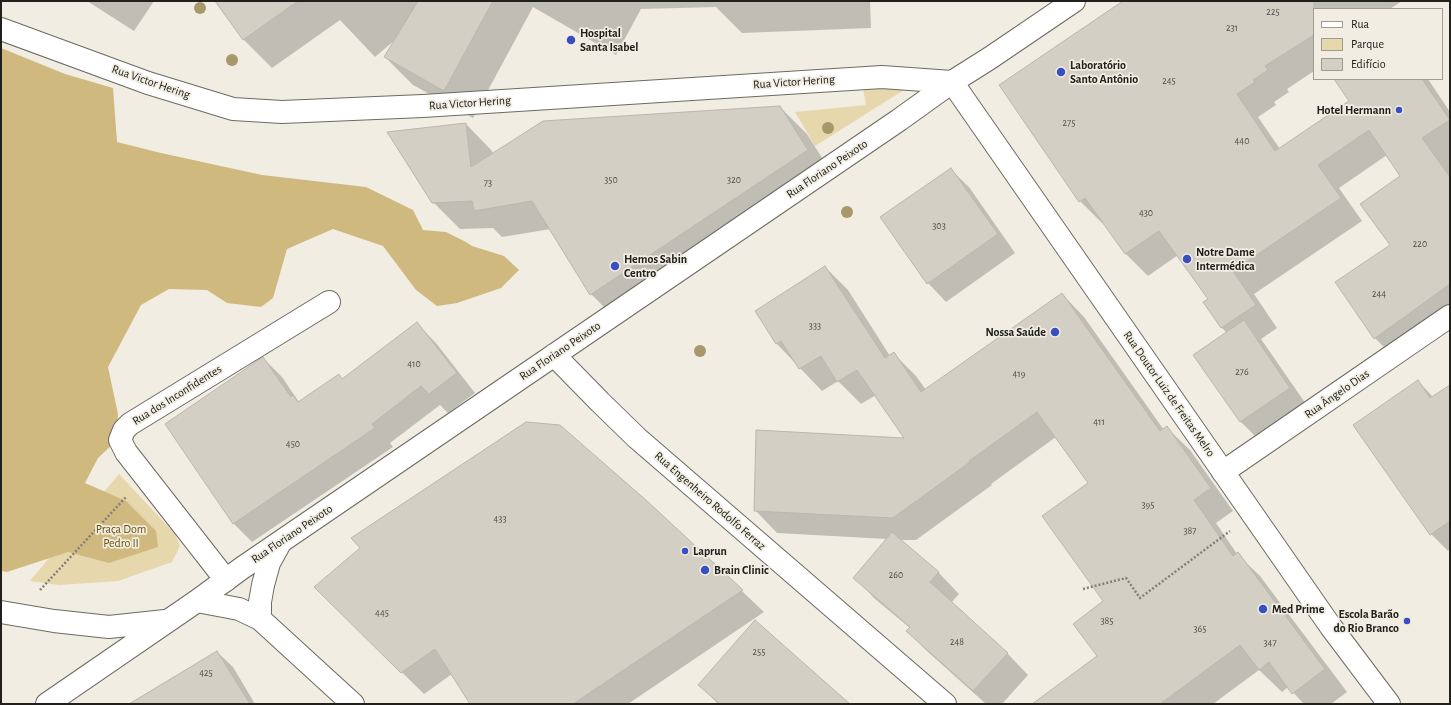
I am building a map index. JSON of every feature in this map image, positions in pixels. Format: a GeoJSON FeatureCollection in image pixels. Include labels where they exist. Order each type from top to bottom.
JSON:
{"type":"FeatureCollection","features":[{"type":"Feature","properties":{"kind":"street","name":"Rua Floriano Peixoto"},"geometry":{"type":"LineString","coordinates":[[47,704],[952,82],[1074,1]]}},
{"type":"Feature","properties":{"kind":"street","name":"Rua Victor Hering"},"geometry":{"type":"LineString","coordinates":[[1,30],[148,83],[233,109],[282,112],[423,106],[882,77],[952,82]]}},
{"type":"Feature","properties":{"kind":"street","name":"Rua Doutor Luiz de Freitas Melro"},"geometry":{"type":"LineString","coordinates":[[952,82],[1331,627],[1388,704]]}},
{"type":"Feature","properties":{"kind":"street","name":"Rua dos Inconfidentes"},"geometry":{"type":"LineString","coordinates":[[226,580],[126,452],[120,440],[124,430],[130,424],[329,302]]}},
{"type":"Feature","properties":{"kind":"street","name":"Rua Ângelo Dias"},"geometry":{"type":"LineString","coordinates":[[1223,472],[1450,316]]}},
{"type":"Feature","properties":{"kind":"street","name":"Rua Engenheiro Rodolfo Ferraz"},"geometry":{"type":"LineString","coordinates":[[554,355],[637,438],[945,704]]}},
{"type":"Feature","properties":{"kind":"street"},"geometry":{"type":"LineString","coordinates":[[260,619],[260,602],[263,585],[269,563],[280,543]]}},
{"type":"Feature","properties":{"kind":"street"},"geometry":{"type":"LineString","coordinates":[[197,601],[239,609],[260,619],[353,704]]}},
{"type":"Feature","properties":{"kind":"street"},"geometry":{"type":"LineString","coordinates":[[9,613],[54,621],[109,627],[166,621]]}},
{"type":"Feature","properties":{"kind":"path"},"geometry":{"type":"LineString","coordinates":[[9,613],[145,476]]}},
{"type":"Feature","properties":{"kind":"path"},"geometry":{"type":"LineString","coordinates":[[1083,589],[1126,578],[1140,598],[1253,514]]}},
{"type":"Feature","properties":{"kind":"green space"},"geometry":{"type":"Polygon","coordinates":[[[1,48],[65,74],[113,88],[117,142],[262,175],[366,187],[413,210],[423,230],[446,232],[472,246],[504,256],[519,270],[501,288],[457,303],[437,306],[416,290],[383,246],[333,229],[287,249],[273,298],[261,307],[227,303],[207,290],[169,289],[141,305],[108,367],[118,414],[116,441],[98,458],[85,483],[126,501],[156,531],[158,547],[109,563],[68,552],[7,572],[1,571],[1,48]]]}},
{"type":"Feature","properties":{"kind":"green space"},"geometry":{"type":"Polygon","coordinates":[[[863,88],[907,88],[815,146],[795,112],[866,105],[863,88]]]}},
{"type":"Feature","properties":{"kind":"green space","name":"Praça Dom Pedro II"},"geometry":{"type":"Polygon","coordinates":[[[119,474],[175,534],[180,546],[172,562],[118,581],[59,585],[30,581],[119,474]]]}},
{"type":"Feature","properties":{"kind":"building"},"geometry":{"type":"Polygon","coordinates":[[[215,1],[298,1],[243,40],[215,1]]]}},
{"type":"Feature","properties":{"kind":"building"},"geometry":{"type":"Polygon","coordinates":[[[418,1],[493,1],[444,91],[384,57],[418,1]]]}},
{"type":"Feature","properties":{"kind":"building"},"geometry":{"type":"Polygon","coordinates":[[[1123,1],[1314,1],[1313,36],[1265,66],[1268,70],[1253,80],[1255,82],[1237,94],[1275,151],[1349,101],[1335,80],[1423,80],[1450,120],[1422,138],[1450,177],[1450,284],[1374,339],[1335,282],[1390,245],[1360,204],[1400,176],[1369,130],[1318,165],[1341,198],[1233,271],[1256,305],[1221,328],[1203,302],[1208,299],[1159,231],[1125,254],[1085,198],[1079,202],[999,85],[1123,1]]]}},
{"type":"Feature","properties":{"kind":"building"},"geometry":{"type":"Polygon","coordinates":[[[780,106],[808,150],[590,295],[532,201],[474,211],[472,201],[432,203],[387,132],[466,123],[471,167],[543,121],[780,106]]]}},
{"type":"Feature","properties":{"kind":"building"},"geometry":{"type":"Polygon","coordinates":[[[951,168],[998,234],[927,284],[880,217],[951,168]]]}},
{"type":"Feature","properties":{"kind":"building"},"geometry":{"type":"Polygon","coordinates":[[[825,266],[885,358],[894,352],[921,392],[1062,293],[1160,431],[1167,426],[1211,488],[1194,500],[1233,556],[1238,552],[1325,669],[1292,694],[1269,662],[1259,670],[1240,645],[1160,704],[1032,704],[1097,656],[1073,624],[1103,601],[1042,516],[1088,483],[1037,412],[893,518],[754,511],[756,430],[904,438],[857,370],[837,382],[821,356],[799,369],[781,341],[776,344],[755,311],[825,266]]]}},
{"type":"Feature","properties":{"kind":"building"},"geometry":{"type":"Polygon","coordinates":[[[1244,320],[1290,388],[1240,422],[1193,355],[1244,320]]]}},
{"type":"Feature","properties":{"kind":"building"},"geometry":{"type":"Polygon","coordinates":[[[417,322],[457,373],[429,394],[421,386],[372,424],[375,428],[233,524],[165,424],[263,357],[291,397],[293,395],[298,402],[339,374],[342,379],[417,322]]]}},
{"type":"Feature","properties":{"kind":"building"},"geometry":{"type":"Polygon","coordinates":[[[1418,380],[1430,398],[1450,385],[1450,521],[1430,535],[1353,425],[1418,380]]]}},
{"type":"Feature","properties":{"kind":"building"},"geometry":{"type":"Polygon","coordinates":[[[526,422],[560,425],[647,501],[743,590],[573,704],[470,704],[435,649],[401,673],[314,587],[360,548],[351,538],[526,422]]]}},
{"type":"Feature","properties":{"kind":"building"},"geometry":{"type":"Polygon","coordinates":[[[892,532],[939,572],[930,582],[1008,653],[973,691],[906,631],[910,627],[853,578],[892,532]]]}},
{"type":"Feature","properties":{"kind":"building"},"geometry":{"type":"Polygon","coordinates":[[[755,620],[850,704],[720,704],[698,685],[755,620]]]}},
{"type":"Feature","properties":{"kind":"building"},"geometry":{"type":"Polygon","coordinates":[[[217,651],[250,704],[129,704],[217,651]]]}},
{"type":"Feature","properties":{"kind":"place","name":"Hospital Santa Isabel"},"geometry":{"type":"Point","coordinates":[571,40]}},
{"type":"Feature","properties":{"kind":"place","name":"Laboratório Santo Antônio"},"geometry":{"type":"Point","coordinates":[1061,72]}},
{"type":"Feature","properties":{"kind":"place","name":"Hotel Hermann"},"geometry":{"type":"Point","coordinates":[1399,110]}},
{"type":"Feature","properties":{"kind":"place","name":"Notre Dame Intermédica"},"geometry":{"type":"Point","coordinates":[1187,259]}},
{"type":"Feature","properties":{"kind":"place","name":"Hemos Sabin Centro"},"geometry":{"type":"Point","coordinates":[615,266]}},
{"type":"Feature","properties":{"kind":"place","name":"Nossa Saúde"},"geometry":{"type":"Point","coordinates":[1055,332]}},
{"type":"Feature","properties":{"kind":"place","name":"Laprun"},"geometry":{"type":"Point","coordinates":[685,551]}},
{"type":"Feature","properties":{"kind":"place","name":"Brain Clinic"},"geometry":{"type":"Point","coordinates":[705,570]}},
{"type":"Feature","properties":{"kind":"place","name":"Med Prime"},"geometry":{"type":"Point","coordinates":[1263,609]}},
{"type":"Feature","properties":{"kind":"place","name":"Escola Barão do Rio Branco"},"geometry":{"type":"Point","coordinates":[1407,621]}}]}
